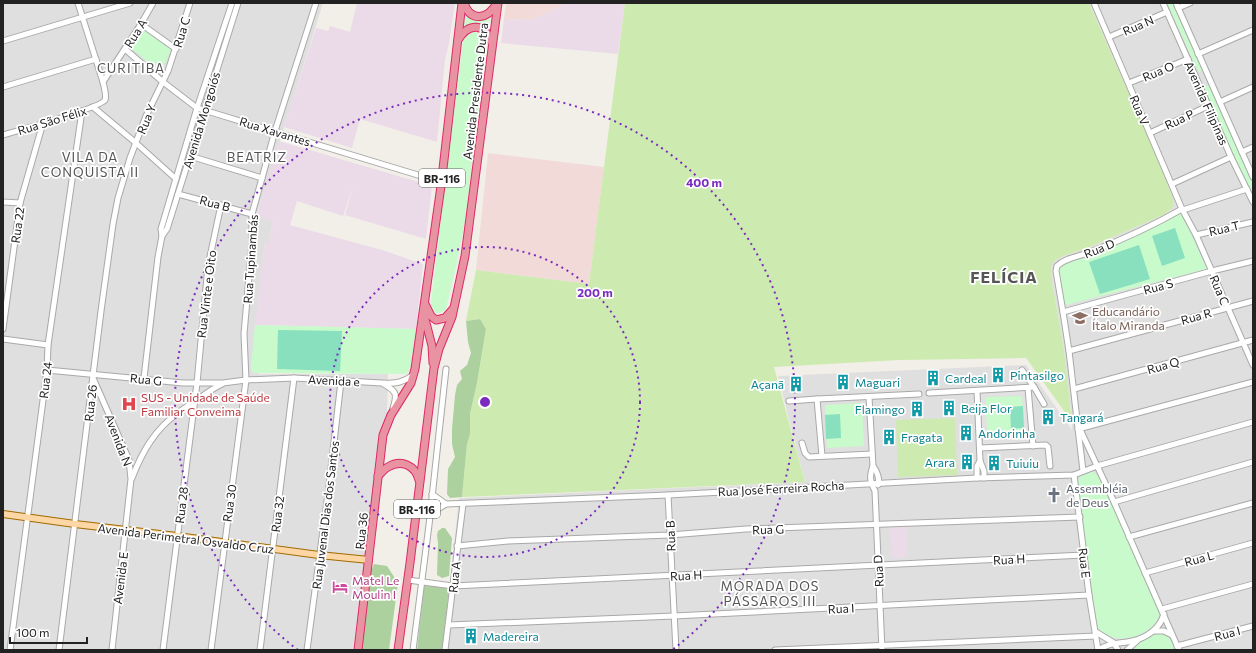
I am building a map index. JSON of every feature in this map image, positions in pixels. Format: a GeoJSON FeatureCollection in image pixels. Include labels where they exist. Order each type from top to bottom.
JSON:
{"type":"FeatureCollection","features":[{"type":"Feature","properties":{"kind":"highway"},"geometry":{"type":"LineString","coordinates":[[463,3],[468,11],[479,17],[488,15],[497,3]]}},
{"type":"Feature","properties":{"kind":"highway","name":"Avenida Presidente Dutra"},"geometry":{"type":"LineString","coordinates":[[434,368],[432,346],[423,313],[442,182],[457,42],[463,3]]}},
{"type":"Feature","properties":{"kind":"highway","name":"Avenida Presidente Dutra"},"geometry":{"type":"LineString","coordinates":[[398,650],[434,368],[439,349],[452,317],[465,256],[497,3]]}},
{"type":"Feature","properties":{"kind":"highway"},"geometry":{"type":"LineString","coordinates":[[457,42],[461,35],[466,31],[471,28],[478,28],[488,33],[492,45]]}},
{"type":"Feature","properties":{"kind":"highway"},"geometry":{"type":"LineString","coordinates":[[424,302],[429,314],[436,320],[447,316],[455,306]]}},
{"type":"Feature","properties":{"kind":"highway","name":"Rua 36"},"geometry":{"type":"LineString","coordinates":[[358,650],[383,435],[391,415],[411,383],[423,313]]}},
{"type":"Feature","properties":{"kind":"highway"},"geometry":{"type":"LineString","coordinates":[[378,476],[387,467],[402,463],[409,465],[415,470],[420,484]]}},
{"type":"Feature","properties":{"kind":"main road","name":"Avenida Perimetral Osvaldo Cruz"},"geometry":{"type":"LineString","coordinates":[[3,514],[319,555],[369,560]]}},
{"type":"Feature","properties":{"kind":"street"},"geometry":{"type":"LineString","coordinates":[[78,3],[103,82]]}},
{"type":"Feature","properties":{"kind":"street"},"geometry":{"type":"LineString","coordinates":[[3,42],[130,3]]}},
{"type":"Feature","properties":{"kind":"street","name":"Rua A"},"geometry":{"type":"LineString","coordinates":[[103,82],[153,3]]}},
{"type":"Feature","properties":{"kind":"street","name":"Rua C"},"geometry":{"type":"LineString","coordinates":[[164,82],[190,3]]}},
{"type":"Feature","properties":{"kind":"street","name":"Avenida Mongoiós"},"geometry":{"type":"LineString","coordinates":[[144,378],[158,257],[162,236],[161,229],[197,108],[232,3]]}},
{"type":"Feature","properties":{"kind":"street","name":"Avenida Mongoiós"},"geometry":{"type":"LineString","coordinates":[[162,236],[167,229],[238,3]]}},
{"type":"Feature","properties":{"kind":"street","name":"Rua Tupinambás"},"geometry":{"type":"LineString","coordinates":[[246,380],[244,334],[252,243],[252,214],[275,131],[316,3]]}},
{"type":"Feature","properties":{"kind":"street","name":"Rua V"},"geometry":{"type":"LineString","coordinates":[[1094,3],[1186,216]]}},
{"type":"Feature","properties":{"kind":"street","name":"Avenida Filipinas"},"geometry":{"type":"LineString","coordinates":[[1163,3],[1202,88],[1208,106],[1231,157],[1253,202]]}},
{"type":"Feature","properties":{"kind":"street"},"geometry":{"type":"LineString","coordinates":[[1177,6],[1190,3]]}},
{"type":"Feature","properties":{"kind":"street","name":"Avenida Filipinas"},"geometry":{"type":"LineString","coordinates":[[1177,6],[1253,177]]}},
{"type":"Feature","properties":{"kind":"street","name":"Rua N"},"geometry":{"type":"LineString","coordinates":[[1109,37],[1167,12]]}},
{"type":"Feature","properties":{"kind":"street"},"geometry":{"type":"LineString","coordinates":[[141,24],[176,49]]}},
{"type":"Feature","properties":{"kind":"street"},"geometry":{"type":"LineString","coordinates":[[1198,54],[1253,30]]}},
{"type":"Feature","properties":{"kind":"street","name":"Rua Xavantes"},"geometry":{"type":"LineString","coordinates":[[125,49],[197,108],[204,111],[442,182]]}},
{"type":"Feature","properties":{"kind":"street","name":"Rua O"},"geometry":{"type":"LineString","coordinates":[[1129,83],[1188,58]]}},
{"type":"Feature","properties":{"kind":"street"},"geometry":{"type":"LineString","coordinates":[[3,87],[96,59]]}},
{"type":"Feature","properties":{"kind":"street"},"geometry":{"type":"LineString","coordinates":[[1196,75],[1202,75],[1206,71]]}},
{"type":"Feature","properties":{"kind":"street","name":"Rua São Félix"},"geometry":{"type":"LineString","coordinates":[[3,135],[101,104],[106,98],[103,82]]}},
{"type":"Feature","properties":{"kind":"street","name":"Rua Y"},"geometry":{"type":"LineString","coordinates":[[130,158],[146,116],[164,82]]}},
{"type":"Feature","properties":{"kind":"street"},"geometry":{"type":"LineString","coordinates":[[1202,88],[1204,84],[1207,83],[1212,85]]}},
{"type":"Feature","properties":{"kind":"street"},"geometry":{"type":"LineString","coordinates":[[1220,102],[1253,87]]}},
{"type":"Feature","properties":{"kind":"street","name":"Rua P"},"geometry":{"type":"LineString","coordinates":[[1150,133],[1208,106]]}},
{"type":"Feature","properties":{"kind":"street"},"geometry":{"type":"LineString","coordinates":[[92,107],[176,178]]}},
{"type":"Feature","properties":{"kind":"street","name":"Rua 24"},"geometry":{"type":"LineString","coordinates":[[10,650],[47,370],[48,345],[82,111]]}},
{"type":"Feature","properties":{"kind":"street","name":"Rua 22"},"geometry":{"type":"LineString","coordinates":[[3,329],[20,203],[43,123]]}},
{"type":"Feature","properties":{"kind":"street"},"geometry":{"type":"LineString","coordinates":[[1242,152],[1253,147]]}},
{"type":"Feature","properties":{"kind":"street"},"geometry":{"type":"LineString","coordinates":[[190,156],[262,178]]}},
{"type":"Feature","properties":{"kind":"street"},"geometry":{"type":"LineString","coordinates":[[1172,184],[1231,157]]}},
{"type":"Feature","properties":{"kind":"street","name":"Rua 26"},"geometry":{"type":"LineString","coordinates":[[59,650],[113,224],[118,198],[130,158]]}},
{"type":"Feature","properties":{"kind":"street"},"geometry":{"type":"LineString","coordinates":[[1183,209],[1247,189]]}},
{"type":"Feature","properties":{"kind":"street","name":"Rua B"},"geometry":{"type":"LineString","coordinates":[[178,194],[252,214]]}},
{"type":"Feature","properties":{"kind":"street"},"geometry":{"type":"LineString","coordinates":[[3,202],[20,203]]}},
{"type":"Feature","properties":{"kind":"street","name":"Rua Vinte e Oito"},"geometry":{"type":"LineString","coordinates":[[197,383],[208,266],[221,205]]}},
{"type":"Feature","properties":{"kind":"street","name":"Rua D"},"geometry":{"type":"LineString","coordinates":[[1063,312],[1056,271],[1059,264],[1092,252],[1183,209]]}},
{"type":"Feature","properties":{"kind":"street","name":"Rua C"},"geometry":{"type":"LineString","coordinates":[[1186,216],[1196,235],[1253,365]]}},
{"type":"Feature","properties":{"kind":"street","name":"Rua T"},"geometry":{"type":"LineString","coordinates":[[1196,235],[1253,222]]}},
{"type":"Feature","properties":{"kind":"street","name":"Rua S"},"geometry":{"type":"LineString","coordinates":[[1063,312],[1253,261]]}},
{"type":"Feature","properties":{"kind":"street","name":"Rua R"},"geometry":{"type":"LineString","coordinates":[[1069,351],[1253,301]]}},
{"type":"Feature","properties":{"kind":"street"},"geometry":{"type":"LineString","coordinates":[[1063,312],[1079,429],[1083,471]]}},
{"type":"Feature","properties":{"kind":"street"},"geometry":{"type":"LineString","coordinates":[[3,339],[48,345]]}},
{"type":"Feature","properties":{"kind":"street","name":"Rua Q"},"geometry":{"type":"LineString","coordinates":[[1074,390],[1253,340]]}},
{"type":"Feature","properties":{"kind":"street"},"geometry":{"type":"LineString","coordinates":[[413,650],[446,369]]}},
{"type":"Feature","properties":{"kind":"street","name":"Rua G"},"geometry":{"type":"LineString","coordinates":[[47,370],[93,376],[144,378],[197,383],[223,383],[246,380]]}},
{"type":"Feature","properties":{"kind":"street"},"geometry":{"type":"LineString","coordinates":[[1022,370],[1044,404]]}},
{"type":"Feature","properties":{"kind":"street","name":"Avenida e"},"geometry":{"type":"LineString","coordinates":[[246,380],[294,378],[382,383],[400,382],[413,375]]}},
{"type":"Feature","properties":{"kind":"street","name":"Avenida N"},"geometry":{"type":"LineString","coordinates":[[93,376],[129,460],[131,479],[125,530]]}},
{"type":"Feature","properties":{"kind":"street","name":"Rua 32"},"geometry":{"type":"LineString","coordinates":[[260,650],[294,378]]}},
{"type":"Feature","properties":{"kind":"street","name":"Rua 30"},"geometry":{"type":"LineString","coordinates":[[211,650],[246,380]]}},
{"type":"Feature","properties":{"kind":"street","name":"Rua Juvenal Dias dos Santos"},"geometry":{"type":"LineString","coordinates":[[307,650],[329,486],[341,381]]}},
{"type":"Feature","properties":{"kind":"street"},"geometry":{"type":"LineString","coordinates":[[1079,429],[1253,382]]}},
{"type":"Feature","properties":{"kind":"street","name":"Rua 28"},"geometry":{"type":"LineString","coordinates":[[162,650],[197,383]]}},
{"type":"Feature","properties":{"kind":"street"},"geometry":{"type":"LineString","coordinates":[[131,479],[140,458],[156,433],[177,413],[223,383]]}},
{"type":"Feature","properties":{"kind":"street"},"geometry":{"type":"LineString","coordinates":[[382,383],[394,392],[396,398],[391,415]]}},
{"type":"Feature","properties":{"kind":"street"},"geometry":{"type":"LineString","coordinates":[[1028,388],[1032,446]]}},
{"type":"Feature","properties":{"kind":"street"},"geometry":{"type":"LineString","coordinates":[[929,393],[1034,388]]}},
{"type":"Feature","properties":{"kind":"street"},"geometry":{"type":"LineString","coordinates":[[978,391],[980,460],[984,471],[984,478]]}},
{"type":"Feature","properties":{"kind":"street"},"geometry":{"type":"LineString","coordinates":[[789,401],[918,394]]}},
{"type":"Feature","properties":{"kind":"street"},"geometry":{"type":"LineString","coordinates":[[868,397],[873,466],[877,473],[879,483]]}},
{"type":"Feature","properties":{"kind":"street"},"geometry":{"type":"LineString","coordinates":[[817,400],[822,456]]}},
{"type":"Feature","properties":{"kind":"street","name":"Rua José Ferreira Rocha"},"geometry":{"type":"LineString","coordinates":[[446,504],[668,495],[977,478],[1074,475],[1098,466],[1253,422]]}},
{"type":"Feature","properties":{"kind":"street"},"geometry":{"type":"LineString","coordinates":[[1079,429],[1098,466],[1178,648]]}},
{"type":"Feature","properties":{"kind":"street"},"geometry":{"type":"LineString","coordinates":[[802,443],[807,456],[809,457],[872,454]]}},
{"type":"Feature","properties":{"kind":"street"},"geometry":{"type":"LineString","coordinates":[[980,448],[1048,446],[1050,466]]}},
{"type":"Feature","properties":{"kind":"street"},"geometry":{"type":"LineString","coordinates":[[977,478],[977,466],[980,460]]}},
{"type":"Feature","properties":{"kind":"street"},"geometry":{"type":"LineString","coordinates":[[1114,502],[1253,462]]}},
{"type":"Feature","properties":{"kind":"street"},"geometry":{"type":"LineString","coordinates":[[871,483],[870,473],[873,466]]}},
{"type":"Feature","properties":{"kind":"street","name":"Rua E"},"geometry":{"type":"LineString","coordinates":[[1074,475],[1089,596],[1098,650]]}},
{"type":"Feature","properties":{"kind":"street","name":"Rua D"},"geometry":{"type":"LineString","coordinates":[[871,483],[875,491],[877,566],[882,648]]}},
{"type":"Feature","properties":{"kind":"street","name":"Rua D"},"geometry":{"type":"LineString","coordinates":[[875,491],[879,483]]}},
{"type":"Feature","properties":{"kind":"street"},"geometry":{"type":"LineString","coordinates":[[430,514],[446,504],[432,494]]}},
{"type":"Feature","properties":{"kind":"street","name":"Rua B"},"geometry":{"type":"LineString","coordinates":[[668,495],[676,650]]}},
{"type":"Feature","properties":{"kind":"street"},"geometry":{"type":"LineString","coordinates":[[1129,536],[1253,503]]}},
{"type":"Feature","properties":{"kind":"street","name":"Rua A"},"geometry":{"type":"LineString","coordinates":[[445,650],[463,504]]}},
{"type":"Feature","properties":{"kind":"street","name":"Rua G"},"geometry":{"type":"LineString","coordinates":[[457,546],[508,541],[670,535],[746,529],[1080,517]]}},
{"type":"Feature","properties":{"kind":"street","name":"Avenida E"},"geometry":{"type":"LineString","coordinates":[[112,650],[125,530]]}},
{"type":"Feature","properties":{"kind":"street","name":"Rua L"},"geometry":{"type":"LineString","coordinates":[[1145,573],[1253,543]]}},
{"type":"Feature","properties":{"kind":"street","name":"Rua H"},"geometry":{"type":"LineString","coordinates":[[408,580],[453,586],[1084,555]]}},
{"type":"Feature","properties":{"kind":"street"},"geometry":{"type":"LineString","coordinates":[[1163,612],[1253,584]]}},
{"type":"Feature","properties":{"kind":"street","name":"Rua I"},"geometry":{"type":"LineString","coordinates":[[449,625],[1089,596]]}},
{"type":"Feature","properties":{"kind":"street"},"geometry":{"type":"LineString","coordinates":[[1127,650],[1139,639],[1154,631],[1160,625],[1163,612]]}},
{"type":"Feature","properties":{"kind":"street","name":"Rua I"},"geometry":{"type":"LineString","coordinates":[[1178,648],[1253,626]]}},
{"type":"Feature","properties":{"kind":"street"},"geometry":{"type":"LineString","coordinates":[[1154,631],[1168,632],[1172,635]]}},
{"type":"Feature","properties":{"kind":"street"},"geometry":{"type":"LineString","coordinates":[[775,650],[882,648],[1096,634],[1114,643],[1118,650]]}},
{"type":"Feature","properties":{"kind":"street"},"geometry":{"type":"LineString","coordinates":[[1098,650],[1114,643],[1139,639]]}},
{"type":"Feature","properties":{"kind":"shaded area"},"geometry":{"type":"Polygon","coordinates":[[[3,3],[323,3],[257,214],[273,221],[269,242],[265,242],[251,368],[259,374],[388,374],[387,412],[353,650],[3,650],[3,3]]]}},
{"type":"Feature","properties":{"kind":"shaded area"},"geometry":{"type":"Polygon","coordinates":[[[357,3],[455,3],[445,60],[437,142],[360,119],[352,148],[284,127],[316,28],[328,31],[330,26],[350,32],[357,3]]]}},
{"type":"Feature","properties":{"kind":"shaded area"},"geometry":{"type":"Polygon","coordinates":[[[506,3],[566,3],[532,20],[504,19],[506,3]]]}},
{"type":"Feature","properties":{"kind":"shaded area"},"geometry":{"type":"Polygon","coordinates":[[[566,3],[625,3],[618,54],[501,43],[504,19],[532,20],[566,3]]]}},
{"type":"Feature","properties":{"kind":"shaded area"},"geometry":{"type":"Polygon","coordinates":[[[1089,3],[1253,3],[1253,650],[443,650],[459,498],[805,482],[778,376],[1026,365],[1072,430],[1064,349],[1052,282],[1052,264],[1063,256],[1090,247],[1163,215],[1171,209],[1159,162],[1089,3]],[[1104,486],[1100,631],[1107,635],[1121,639],[1158,605],[1104,486]]]}},
{"type":"Feature","properties":{"kind":"shaded area"},"geometry":{"type":"Polygon","coordinates":[[[279,141],[432,186],[426,239],[345,215],[353,187],[343,216],[297,201],[290,225],[382,250],[423,264],[416,329],[255,325],[265,242],[269,242],[273,222],[257,215],[279,141]]]}},
{"type":"Feature","properties":{"kind":"shaded area"},"geometry":{"type":"Polygon","coordinates":[[[488,153],[604,167],[589,284],[476,270],[488,153]]]}},
{"type":"Feature","properties":{"kind":"shaded area"},"geometry":{"type":"Polygon","coordinates":[[[1027,390],[1030,443],[983,445],[980,392],[1027,390]],[[1023,395],[985,396],[987,440],[1025,438],[1023,395]]]}},
{"type":"Feature","properties":{"kind":"shaded area"},"geometry":{"type":"Polygon","coordinates":[[[906,526],[907,557],[892,558],[890,527],[906,526]]]}},
{"type":"Feature","properties":{"kind":"green space"},"geometry":{"type":"Polygon","coordinates":[[[625,3],[1089,3],[1159,162],[1174,205],[1163,215],[1090,247],[1063,256],[1052,264],[1052,282],[1064,349],[1072,422],[1026,358],[899,360],[774,367],[805,482],[462,497],[467,443],[470,434],[470,414],[486,329],[480,319],[466,321],[476,270],[589,284],[625,3]]]}},
{"type":"Feature","properties":{"kind":"green space"},"geometry":{"type":"Polygon","coordinates":[[[1167,3],[1175,3],[1203,70],[1199,72],[1196,67],[1167,3]]]}},
{"type":"Feature","properties":{"kind":"green space"},"geometry":{"type":"Polygon","coordinates":[[[465,14],[478,20],[490,18],[489,31],[483,26],[477,24],[471,24],[464,27],[465,14]]]}},
{"type":"Feature","properties":{"kind":"green space"},"geometry":{"type":"Polygon","coordinates":[[[142,29],[171,49],[161,73],[130,47],[142,29]]]}},
{"type":"Feature","properties":{"kind":"green space"},"geometry":{"type":"Polygon","coordinates":[[[474,32],[483,37],[485,43],[485,55],[465,221],[446,309],[440,313],[437,313],[433,311],[431,302],[463,42],[467,36],[474,32]]]}},
{"type":"Feature","properties":{"kind":"green space"},"geometry":{"type":"Polygon","coordinates":[[[1206,85],[1210,86],[1253,182],[1253,193],[1236,162],[1204,89],[1206,85]]]}},
{"type":"Feature","properties":{"kind":"green space"},"geometry":{"type":"Polygon","coordinates":[[[1179,213],[1182,214],[1207,269],[1066,305],[1064,303],[1056,271],[1059,266],[1110,246],[1179,213]]]}},
{"type":"Feature","properties":{"kind":"green space"},"geometry":{"type":"Polygon","coordinates":[[[1175,228],[1185,258],[1162,266],[1152,236],[1175,228]]]}},
{"type":"Feature","properties":{"kind":"green space"},"geometry":{"type":"Polygon","coordinates":[[[1139,245],[1150,279],[1100,294],[1089,262],[1139,245]]]}},
{"type":"Feature","properties":{"kind":"green space"},"geometry":{"type":"Polygon","coordinates":[[[480,319],[486,329],[470,414],[470,434],[467,444],[462,497],[450,498],[447,494],[448,469],[455,457],[452,444],[452,429],[455,395],[457,385],[462,379],[460,371],[467,365],[471,353],[468,342],[466,321],[480,319]]]}},
{"type":"Feature","properties":{"kind":"green space"},"geometry":{"type":"Polygon","coordinates":[[[255,325],[416,329],[410,370],[405,374],[254,373],[251,371],[251,368],[255,325]]]}},
{"type":"Feature","properties":{"kind":"green space"},"geometry":{"type":"Polygon","coordinates":[[[278,330],[342,331],[340,371],[277,369],[278,330]]]}},
{"type":"Feature","properties":{"kind":"green space"},"geometry":{"type":"Polygon","coordinates":[[[1022,396],[1025,438],[988,439],[985,397],[1022,396]]]}},
{"type":"Feature","properties":{"kind":"green space"},"geometry":{"type":"Polygon","coordinates":[[[862,403],[864,446],[827,448],[825,405],[862,403]]]}},
{"type":"Feature","properties":{"kind":"green space"},"geometry":{"type":"Polygon","coordinates":[[[1023,406],[1024,428],[1011,429],[1010,407],[1023,406]]]}},
{"type":"Feature","properties":{"kind":"green space"},"geometry":{"type":"Polygon","coordinates":[[[840,414],[841,438],[826,439],[825,415],[840,414]]]}},
{"type":"Feature","properties":{"kind":"green space"},"geometry":{"type":"Polygon","coordinates":[[[955,418],[957,475],[898,477],[896,420],[955,418]]]}},
{"type":"Feature","properties":{"kind":"green space"},"geometry":{"type":"Polygon","coordinates":[[[1091,470],[1099,477],[1104,486],[1160,610],[1157,619],[1151,627],[1143,633],[1133,637],[1123,639],[1112,637],[1104,633],[1097,626],[1077,482],[1081,475],[1091,470]]]}},
{"type":"Feature","properties":{"kind":"green space"},"geometry":{"type":"Polygon","coordinates":[[[445,528],[452,538],[449,576],[442,578],[437,575],[437,535],[438,531],[445,528]]]}},
{"type":"Feature","properties":{"kind":"green space"},"geometry":{"type":"Polygon","coordinates":[[[374,564],[387,566],[398,583],[389,650],[360,650],[370,574],[374,564]]]}},
{"type":"Feature","properties":{"kind":"green space"},"geometry":{"type":"Polygon","coordinates":[[[424,586],[449,587],[443,650],[417,650],[424,586]]]}},
{"type":"Feature","properties":{"kind":"green space"},"geometry":{"type":"Polygon","coordinates":[[[1158,632],[1170,638],[1177,650],[1130,650],[1147,637],[1158,632]]]}},
{"type":"Feature","properties":{"kind":"place","name":"Educandário Ítalo Miranda"},"geometry":{"type":"Point","coordinates":[1080,318]}},
{"type":"Feature","properties":{"kind":"place","name":"Pintasilgo"},"geometry":{"type":"Point","coordinates":[998,375]}},
{"type":"Feature","properties":{"kind":"place","name":"Cardeal"},"geometry":{"type":"Point","coordinates":[933,378]}},
{"type":"Feature","properties":{"kind":"place","name":"Maguari"},"geometry":{"type":"Point","coordinates":[843,382]}},
{"type":"Feature","properties":{"kind":"place","name":"Açanã"},"geometry":{"type":"Point","coordinates":[796,384]}},
{"type":"Feature","properties":{"kind":"place","name":"SUS - Unidade de Saúde Familiar Conveima"},"geometry":{"type":"Point","coordinates":[129,404]}},
{"type":"Feature","properties":{"kind":"place","name":"Beija Flor"},"geometry":{"type":"Point","coordinates":[949,408]}},
{"type":"Feature","properties":{"kind":"place","name":"Flamingo"},"geometry":{"type":"Point","coordinates":[917,409]}},
{"type":"Feature","properties":{"kind":"place","name":"Tangará"},"geometry":{"type":"Point","coordinates":[1048,417]}},
{"type":"Feature","properties":{"kind":"place","name":"Andorinha"},"geometry":{"type":"Point","coordinates":[966,433]}},
{"type":"Feature","properties":{"kind":"place","name":"Fragata"},"geometry":{"type":"Point","coordinates":[889,437]}},
{"type":"Feature","properties":{"kind":"place","name":"Arara"},"geometry":{"type":"Point","coordinates":[967,462]}},
{"type":"Feature","properties":{"kind":"place","name":"Tuiuiu"},"geometry":{"type":"Point","coordinates":[994,463]}},
{"type":"Feature","properties":{"kind":"place","name":"Assembléia de Deus"},"geometry":{"type":"Point","coordinates":[1054,495]}},
{"type":"Feature","properties":{"kind":"place","name":"Matel Le Moulin I"},"geometry":{"type":"Point","coordinates":[340,587]}},
{"type":"Feature","properties":{"kind":"place","name":"Madereira"},"geometry":{"type":"Point","coordinates":[471,636]}},
{"type":"Feature","properties":{"kind":"district","name":"CURITIBA"},"geometry":{"type":"Point","coordinates":[131,68]}},
{"type":"Feature","properties":{"kind":"district","name":"BEATRIZ"},"geometry":{"type":"Point","coordinates":[257,157]}},
{"type":"Feature","properties":{"kind":"district","name":"VILA DA CONQUISTA II"},"geometry":{"type":"Point","coordinates":[90,164]}},
{"type":"Feature","properties":{"kind":"district","name":"FELÍCIA"},"geometry":{"type":"Point","coordinates":[1004,276]}},
{"type":"Feature","properties":{"kind":"district","name":"MORADA DOS PÁSSAROS III"},"geometry":{"type":"Point","coordinates":[770,594]}}]}
